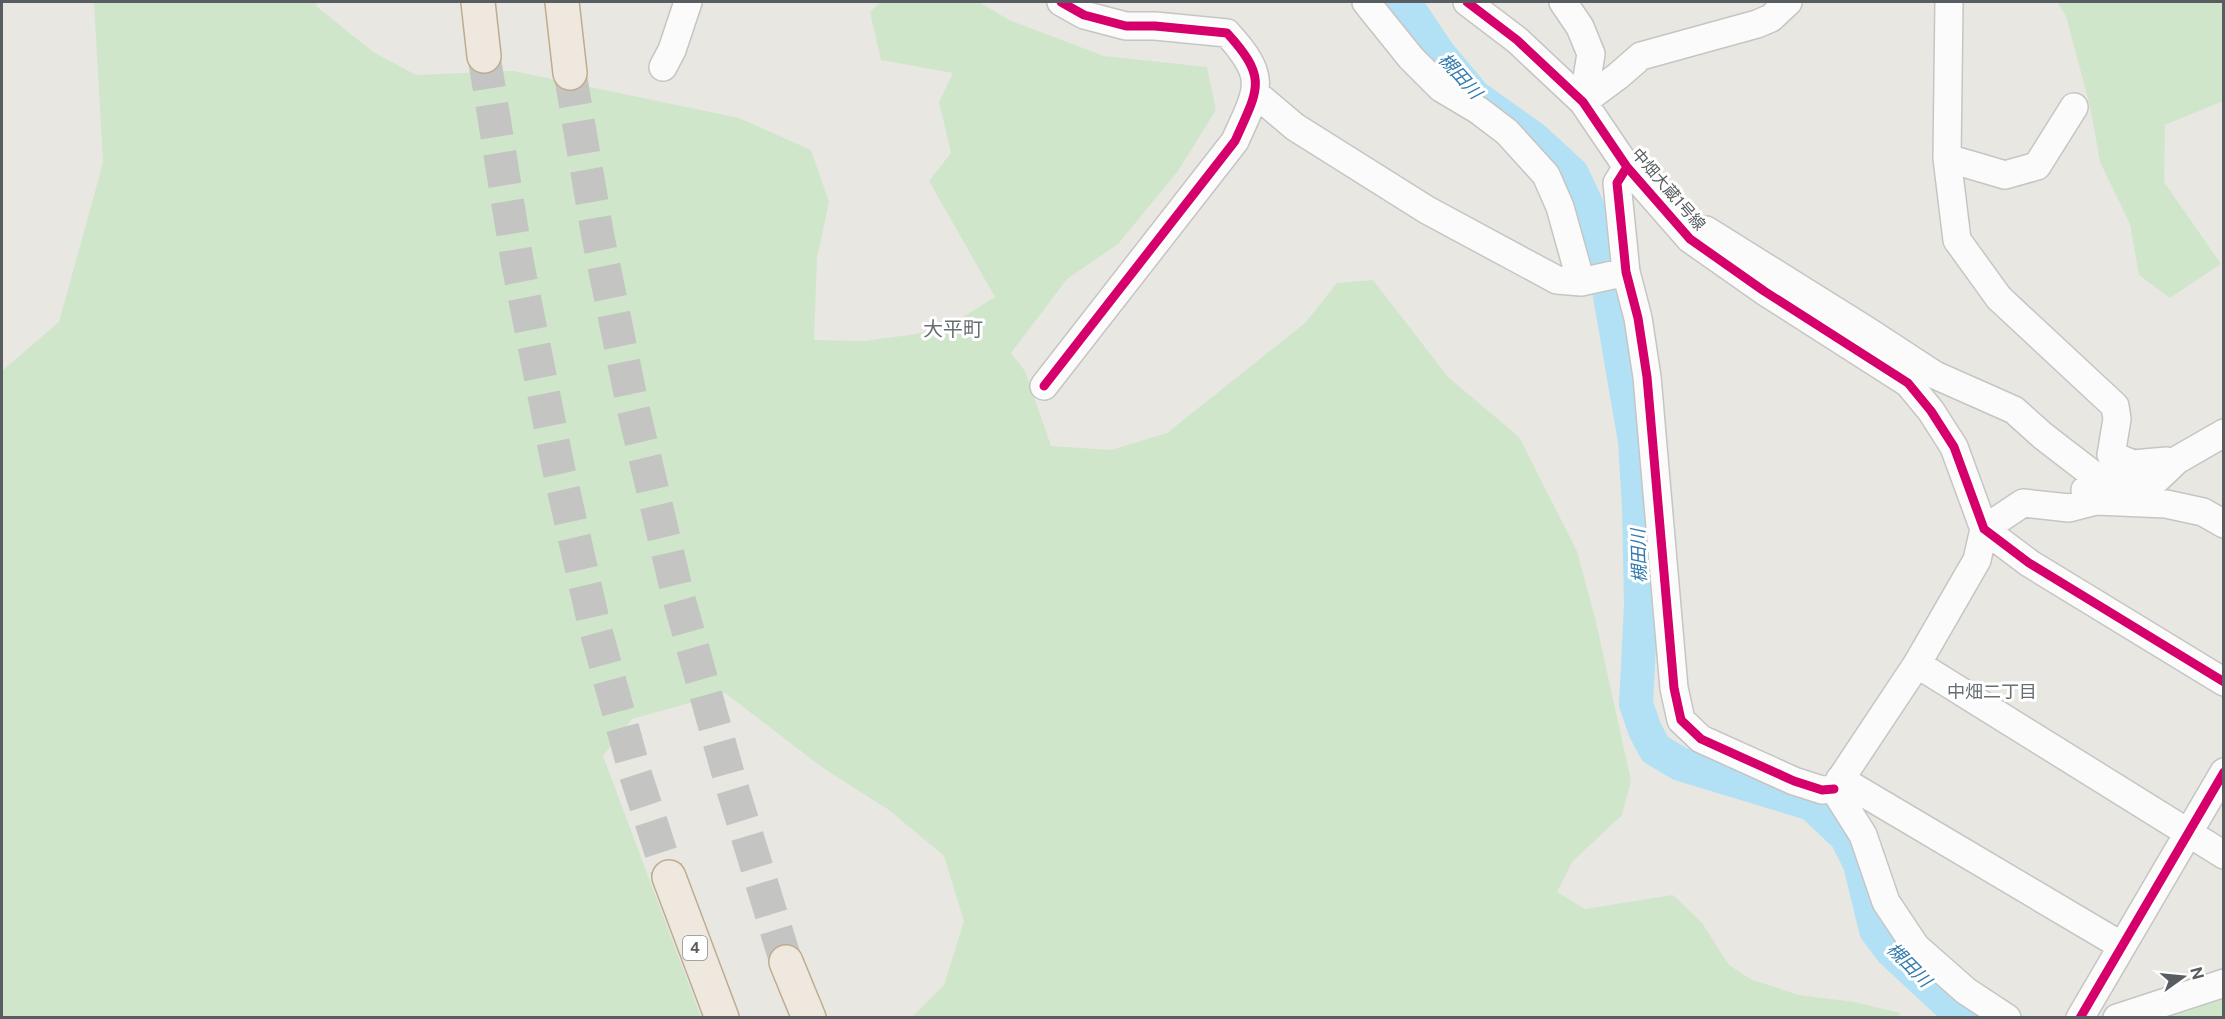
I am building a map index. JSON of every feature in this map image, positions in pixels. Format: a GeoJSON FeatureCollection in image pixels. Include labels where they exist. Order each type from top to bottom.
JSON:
{"type":"FeatureCollection","features":[{"type":"Feature","properties":{"kind":"highway"},"geometry":{"type":"LineString","coordinates":[[478,2],[484,56]]}},
{"type":"Feature","properties":{"kind":"highway"},"geometry":{"type":"LineString","coordinates":[[562,2],[570,73]]}},
{"type":"Feature","properties":{"kind":"highway","name":"4"},"geometry":{"type":"LineString","coordinates":[[669,877],[722,1017]]}},
{"type":"Feature","properties":{"kind":"highway"},"geometry":{"type":"LineString","coordinates":[[786,962],[809,1017]]}},
{"type":"Feature","properties":{"kind":"street"},"geometry":{"type":"LineString","coordinates":[[663,67],[672,50],[688,2]]}},
{"type":"Feature","properties":{"kind":"street"},"geometry":{"type":"LineString","coordinates":[[1044,386],[1235,141],[1256,94],[1255,72],[1244,51],[1227,33],[1155,26],[1126,26],[1084,15],[1061,2]]}},
{"type":"Feature","properties":{"kind":"street"},"geometry":{"type":"LineString","coordinates":[[1366,2],[1412,58],[1441,88],[1478,110],[1507,132],[1546,175],[1560,207],[1584,281]]}},
{"type":"Feature","properties":{"kind":"street","name":"中畑大蔵1号線"},"geometry":{"type":"LineString","coordinates":[[1467,2],[1517,40],[1582,102],[1627,168],[1690,239],[1764,291],[1908,383],[1931,411],[1954,447],[1984,529]]}},
{"type":"Feature","properties":{"kind":"street"},"geometry":{"type":"LineString","coordinates":[[1563,2],[1580,27],[1591,54],[1582,102]]}},
{"type":"Feature","properties":{"kind":"street"},"geometry":{"type":"LineString","coordinates":[[1582,102],[1641,56],[1757,24],[1771,18],[1788,2]]}},
{"type":"Feature","properties":{"kind":"street"},"geometry":{"type":"LineString","coordinates":[[1949,2],[1947,158],[1957,240],[1999,298],[2115,406],[2117,418],[2111,455],[2133,464],[2177,460]]}},
{"type":"Feature","properties":{"kind":"street"},"geometry":{"type":"LineString","coordinates":[[1256,94],[1294,128],[1427,210],[1557,280],[1584,281],[1626,272]]}},
{"type":"Feature","properties":{"kind":"street"},"geometry":{"type":"LineString","coordinates":[[1947,158],[2005,175],[2037,166],[2074,107]]}},
{"type":"Feature","properties":{"kind":"street"},"geometry":{"type":"LineString","coordinates":[[1627,168],[1617,183],[1626,272],[1638,318],[1647,377],[1674,688],[1681,720],[1701,739],[1794,781],[1822,790],[1837,784],[1917,664],[1977,560],[1984,529],[2023,502],[2069,508],[2096,501],[2166,504],[2203,512],[2223,524]]}},
{"type":"Feature","properties":{"kind":"street"},"geometry":{"type":"LineString","coordinates":[[1647,189],[1690,220],[1935,375],[2014,410],[2043,436],[2095,476],[2114,483],[2157,479],[2177,460],[2223,433]]}},
{"type":"Feature","properties":{"kind":"street"},"geometry":{"type":"LineString","coordinates":[[2043,436],[2056,463],[2096,501]]}},
{"type":"Feature","properties":{"kind":"street"},"geometry":{"type":"LineString","coordinates":[[1984,529],[2029,563],[2223,682]]}},
{"type":"Feature","properties":{"kind":"street"},"geometry":{"type":"LineString","coordinates":[[1917,664],[2223,855]]}},
{"type":"Feature","properties":{"kind":"street"},"geometry":{"type":"LineString","coordinates":[[2080,1017],[2223,772]]}},
{"type":"Feature","properties":{"kind":"street"},"geometry":{"type":"LineString","coordinates":[[1837,784],[2122,946]]}},
{"type":"Feature","properties":{"kind":"street"},"geometry":{"type":"LineString","coordinates":[[1837,784],[1863,835],[1886,902],[1916,946],[1966,991],[2007,1017]]}},
{"type":"Feature","properties":{"kind":"street"},"geometry":{"type":"LineString","coordinates":[[2118,1017],[2223,983]]}},
{"type":"Feature","properties":{"kind":"green space"},"geometry":{"type":"Polygon","coordinates":[[[94,2],[318,2],[316,6],[373,52],[416,75],[513,71],[739,118],[811,150],[829,202],[817,258],[814,340],[865,341],[916,334],[952,324],[995,297],[929,181],[951,153],[939,102],[953,73],[881,60],[870,12],[880,2],[979,2],[1009,20],[1104,56],[1207,67],[1216,110],[1178,171],[1118,244],[1067,279],[1011,353],[1025,371],[1051,446],[1111,450],[1167,433],[1305,323],[1337,283],[1373,280],[1448,377],[1519,437],[1577,551],[1596,622],[1631,781],[1622,815],[1572,862],[1557,892],[1585,909],[1673,895],[1702,923],[1729,965],[1750,979],[1799,995],[1854,1002],[1900,1013],[1899,1017],[912,1017],[944,985],[964,921],[944,856],[889,810],[823,768],[725,693],[632,719],[603,756],[701,1017],[2,1017],[2,371],[59,322],[103,163],[94,2]]]}},
{"type":"Feature","properties":{"kind":"green space"},"geometry":{"type":"Polygon","coordinates":[[[2057,2],[2223,2],[2223,101],[2165,125],[2164,182],[2221,264],[2170,298],[2139,275],[2130,224],[2100,162],[2090,106],[2066,16],[2057,2]]]}},
{"type":"Feature","properties":{"kind":"green space"},"geometry":{"type":"Polygon","coordinates":[[[2223,989],[2223,1017],[2141,1018],[2223,989]]]}},
{"type":"Feature","properties":{"kind":"waterway","name":"槻田川"},"geometry":{"type":"LineString","coordinates":[[1404,2],[1438,53],[1474,96],[1533,138],[1572,174],[1600,238],[1635,441],[1641,605],[1636,704],[1645,730],[1655,749],[1680,764],[1812,804],[1846,836],[1860,864],[1876,930],[1891,950],[1964,1018]]}},
{"type":"Feature","properties":{"kind":"tunnel"},"geometry":{"type":"LineString","coordinates":[[484,56],[517,260],[558,466],[593,620],[635,773],[669,877]]}},
{"type":"Feature","properties":{"kind":"tunnel"},"geometry":{"type":"LineString","coordinates":[[570,73],[598,237],[633,408],[677,592],[729,777],[786,962]]}},
{"type":"Feature","properties":{"kind":"cycle path"},"geometry":{"type":"LineString","coordinates":[[1044,386],[1235,141],[1254,96],[1255,85],[1254,74],[1249,62],[1227,33],[1155,26],[1126,26],[1084,15],[1061,2]]}},
{"type":"Feature","properties":{"kind":"cycle path"},"geometry":{"type":"LineString","coordinates":[[1467,2],[1517,40],[1583,102],[1627,167],[1690,239],[1764,291],[1908,383],[1931,411],[1954,447],[1984,529],[2029,563],[2224,682]]}},
{"type":"Feature","properties":{"kind":"cycle path"},"geometry":{"type":"LineString","coordinates":[[1627,167],[1617,183],[1626,272],[1638,318],[1647,377],[1674,688],[1681,720],[1701,739],[1794,781],[1822,790],[1834,789]]}},
{"type":"Feature","properties":{"kind":"cycle path"},"geometry":{"type":"LineString","coordinates":[[2080,1018],[2224,772]]}},
{"type":"Feature","properties":{"kind":"district","name":"大平町"},"geometry":{"type":"Point","coordinates":[953,329]}},
{"type":"Feature","properties":{"kind":"district","name":"中畑二丁目"},"geometry":{"type":"Point","coordinates":[1992,692]}}]}
